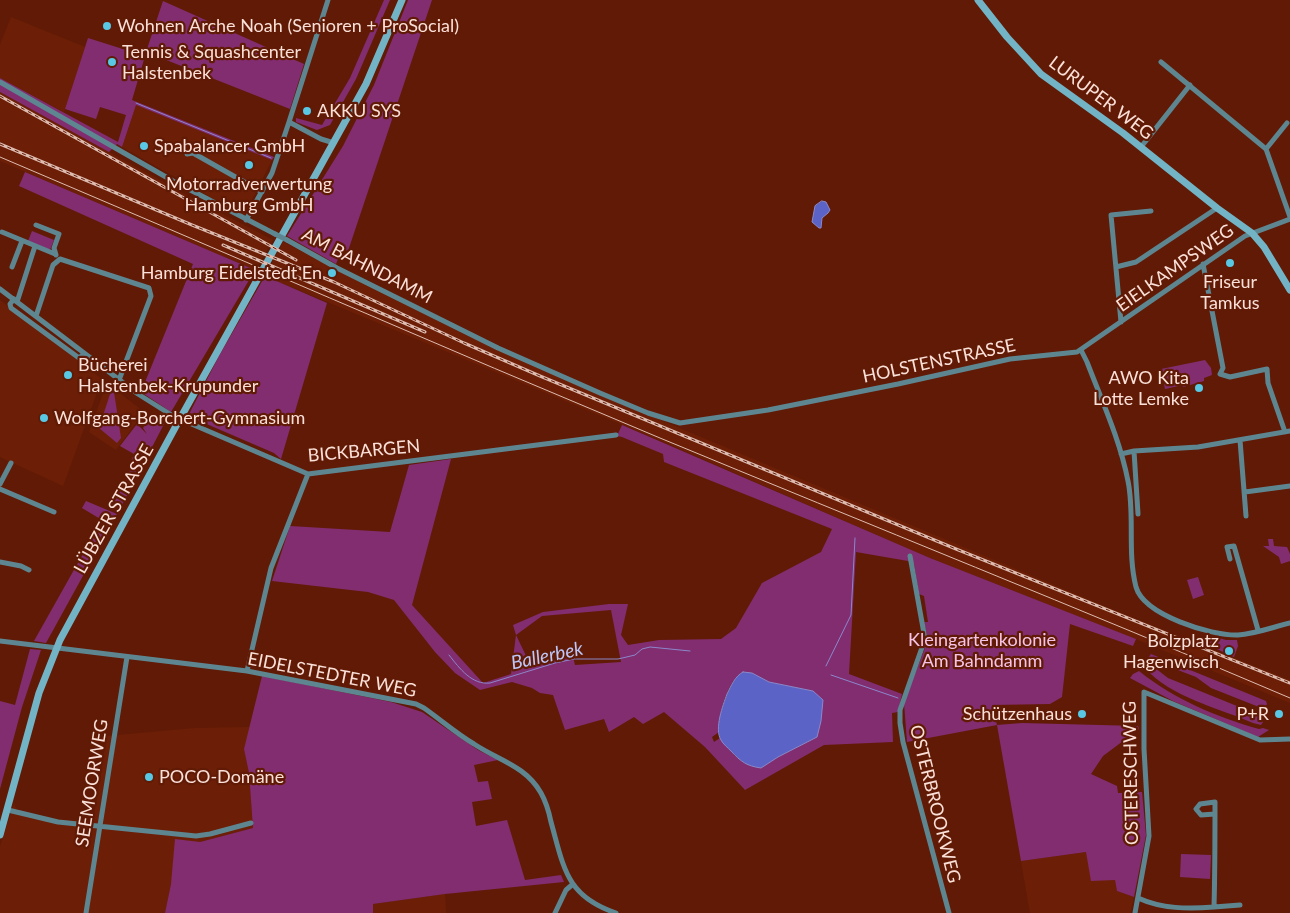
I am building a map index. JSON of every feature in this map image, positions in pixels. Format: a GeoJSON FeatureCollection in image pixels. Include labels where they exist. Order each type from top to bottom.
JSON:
{"type":"FeatureCollection","features":[{"type":"Feature","properties":{"kind":"street"},"geometry":{"type":"LineString","coordinates":[[246,220],[274,166],[290,122],[328,0]]}},
{"type":"Feature","properties":{"kind":"street","name":"LÜBZER STRASSE"},"geometry":{"type":"LineString","coordinates":[[0,835],[39,693],[57,648],[73,615],[366,84],[402,0]]}},
{"type":"Feature","properties":{"kind":"street","name":"LURUPER WEG"},"geometry":{"type":"LineString","coordinates":[[978,0],[1007,37],[1041,74],[1141,147],[1217,208],[1252,233],[1264,247],[1290,290]]}},
{"type":"Feature","properties":{"kind":"street"},"geometry":{"type":"LineString","coordinates":[[1161,62],[1266,149],[1290,218]]}},
{"type":"Feature","properties":{"kind":"street","name":"AM BAHNDAMM"},"geometry":{"type":"LineString","coordinates":[[0,82],[173,181],[337,268],[498,348],[608,396],[680,423]]}},
{"type":"Feature","properties":{"kind":"street"},"geometry":{"type":"LineString","coordinates":[[1141,147],[1190,85]]}},
{"type":"Feature","properties":{"kind":"street"},"geometry":{"type":"LineString","coordinates":[[290,122],[321,139],[334,143]]}},
{"type":"Feature","properties":{"kind":"street"},"geometry":{"type":"LineString","coordinates":[[1266,149],[1287,123]]}},
{"type":"Feature","properties":{"kind":"street"},"geometry":{"type":"LineString","coordinates":[[187,154],[193,152],[262,192]]}},
{"type":"Feature","properties":{"kind":"street"},"geometry":{"type":"LineString","coordinates":[[1116,267],[1136,262],[1217,208]]}},
{"type":"Feature","properties":{"kind":"street"},"geometry":{"type":"LineString","coordinates":[[1121,322],[1111,215],[1151,211]]}},
{"type":"Feature","properties":{"kind":"street","name":"EIELKAMPSWEG"},"geometry":{"type":"LineString","coordinates":[[1081,350],[1203,264],[1252,233],[1290,218]]}},
{"type":"Feature","properties":{"kind":"street"},"geometry":{"type":"LineString","coordinates":[[36,225],[59,234],[54,248],[56,257],[36,316]]}},
{"type":"Feature","properties":{"kind":"street"},"geometry":{"type":"LineString","coordinates":[[2,232],[56,257],[147,286],[151,290],[151,296],[119,380]]}},
{"type":"Feature","properties":{"kind":"street"},"geometry":{"type":"LineString","coordinates":[[12,267],[22,240]]}},
{"type":"Feature","properties":{"kind":"street"},"geometry":{"type":"LineString","coordinates":[[16,301],[35,246]]}},
{"type":"Feature","properties":{"kind":"street"},"geometry":{"type":"LineString","coordinates":[[1121,454],[1134,451],[1198,447],[1287,432],[1268,383],[1267,370],[1230,377],[1220,374],[1223,368],[1203,264]]}},
{"type":"Feature","properties":{"kind":"street","name":"BICKBARGEN"},"geometry":{"type":"LineString","coordinates":[[0,289],[138,394],[181,420],[308,474],[616,435]]}},
{"type":"Feature","properties":{"kind":"street","name":"BICKBARGEN"},"geometry":{"type":"LineString","coordinates":[[16,301],[10,304],[11,308],[79,358],[84,354]]}},
{"type":"Feature","properties":{"kind":"street"},"geometry":{"type":"LineString","coordinates":[[1081,350],[1121,454],[1128,483],[1133,574],[1137,589],[1143,599],[1158,611],[1206,630],[1222,634],[1239,635],[1290,623]]}},
{"type":"Feature","properties":{"kind":"street","name":"HOLSTENSTRASSE"},"geometry":{"type":"LineString","coordinates":[[680,423],[768,410],[1010,359],[1073,353],[1081,350]]}},
{"type":"Feature","properties":{"kind":"street"},"geometry":{"type":"LineString","coordinates":[[1240,440],[1246,516]]}},
{"type":"Feature","properties":{"kind":"street"},"geometry":{"type":"LineString","coordinates":[[1134,451],[1138,514]]}},
{"type":"Feature","properties":{"kind":"street"},"geometry":{"type":"LineString","coordinates":[[0,484],[11,464]]}},
{"type":"Feature","properties":{"kind":"street"},"geometry":{"type":"LineString","coordinates":[[247,671],[271,568],[308,474]]}},
{"type":"Feature","properties":{"kind":"street"},"geometry":{"type":"LineString","coordinates":[[1245,492],[1290,486]]}},
{"type":"Feature","properties":{"kind":"street"},"geometry":{"type":"LineString","coordinates":[[0,489],[54,512]]}},
{"type":"Feature","properties":{"kind":"street"},"geometry":{"type":"LineString","coordinates":[[1230,559],[1227,548],[1234,546],[1258,630]]}},
{"type":"Feature","properties":{"kind":"street","name":"OSTERBROOKWEG"},"geometry":{"type":"LineString","coordinates":[[910,556],[926,639],[902,703],[900,723],[903,742],[950,913]]}},
{"type":"Feature","properties":{"kind":"street"},"geometry":{"type":"LineString","coordinates":[[0,562],[29,570]]}},
{"type":"Feature","properties":{"kind":"street","name":"EIDELSTEDTER WEG"},"geometry":{"type":"LineString","coordinates":[[0,641],[247,671],[416,704],[473,744],[523,771],[535,783],[543,796],[563,865],[573,884],[589,902],[616,913]]}},
{"type":"Feature","properties":{"kind":"street","name":"SEEMOORWEG"},"geometry":{"type":"LineString","coordinates":[[86,913],[127,657]]}},
{"type":"Feature","properties":{"kind":"street","name":"OSTERESCHWEG"},"geometry":{"type":"LineString","coordinates":[[1135,913],[1149,836],[1144,749],[1144,692],[1260,740],[1290,739]]}},
{"type":"Feature","properties":{"kind":"street"},"geometry":{"type":"LineString","coordinates":[[8,810],[51,821],[196,836],[216,833],[251,823]]}},
{"type":"Feature","properties":{"kind":"street"},"geometry":{"type":"LineString","coordinates":[[1214,907],[1215,814]]}},
{"type":"Feature","properties":{"kind":"street"},"geometry":{"type":"LineString","coordinates":[[555,913],[566,890],[573,884]]}},
{"type":"Feature","properties":{"kind":"street"},"geometry":{"type":"LineString","coordinates":[[1138,898],[1158,905],[1186,909],[1240,905]]}},
{"type":"Feature","properties":{"kind":"shaded area"},"geometry":{"type":"Polygon","coordinates":[[[11,17],[85,47],[64,112],[0,78],[0,45],[11,17]]]}},
{"type":"Feature","properties":{"kind":"shaded area"},"geometry":{"type":"Polygon","coordinates":[[[0,92],[196,200],[273,240],[255,270],[0,161],[0,92]]]}},
{"type":"Feature","properties":{"kind":"shaded area"},"geometry":{"type":"Polygon","coordinates":[[[136,105],[272,160],[245,214],[242,215],[122,147],[136,105]]]}},
{"type":"Feature","properties":{"kind":"shaded area"},"geometry":{"type":"Polygon","coordinates":[[[822,201],[826,202],[830,210],[822,218],[821,228],[819,228],[812,222],[815,206],[822,201]]]}},
{"type":"Feature","properties":{"kind":"shaded area"},"geometry":{"type":"Polygon","coordinates":[[[283,242],[464,334],[591,391],[1128,616],[1290,680],[1290,703],[1143,642],[930,558],[659,440],[265,276],[283,242]]]}},
{"type":"Feature","properties":{"kind":"shaded area","name":"Wolfgang-Borchert-Gymnasium"},"geometry":{"type":"Polygon","coordinates":[[[0,300],[102,379],[63,486],[0,457],[0,300]]]}},
{"type":"Feature","properties":{"kind":"shaded area"},"geometry":{"type":"Polygon","coordinates":[[[107,383],[144,412],[116,450],[89,432],[107,383]]]}},
{"type":"Feature","properties":{"kind":"shaded area"},"geometry":{"type":"Polygon","coordinates":[[[743,672],[752,673],[769,682],[813,691],[823,700],[817,737],[761,768],[748,765],[738,758],[721,740],[718,730],[721,710],[727,694],[735,679],[743,672]]]}},
{"type":"Feature","properties":{"kind":"shaded area"},"geometry":{"type":"Polygon","coordinates":[[[250,727],[244,749],[249,773],[253,828],[200,842],[171,884],[165,913],[0,913],[0,846],[14,804],[17,810],[55,819],[93,822],[107,736],[195,728],[250,727]]]}},
{"type":"Feature","properties":{"kind":"shaded area"},"geometry":{"type":"Polygon","coordinates":[[[1086,852],[1115,880],[1117,891],[1134,897],[1130,913],[1030,913],[1021,861],[1086,852]]]}},
{"type":"Feature","properties":{"kind":"shaded area"},"geometry":{"type":"Polygon","coordinates":[[[445,894],[446,913],[373,913],[373,904],[445,894]]]}},
{"type":"Feature","properties":{"kind":"green space"},"geometry":{"type":"Polygon","coordinates":[[[384,0],[390,0],[356,79],[330,125],[317,130],[296,122],[296,118],[322,125],[350,78],[384,0]]]}},
{"type":"Feature","properties":{"kind":"green space"},"geometry":{"type":"Polygon","coordinates":[[[408,0],[432,0],[348,251],[342,249],[336,264],[287,236],[343,146],[374,85],[408,0]]]}},
{"type":"Feature","properties":{"kind":"green space"},"geometry":{"type":"Polygon","coordinates":[[[163,1],[304,64],[290,109],[146,52],[163,1]]]}},
{"type":"Feature","properties":{"kind":"green space"},"geometry":{"type":"Polygon","coordinates":[[[88,38],[145,56],[132,100],[274,157],[272,160],[136,105],[122,147],[117,144],[109,152],[0,92],[0,78],[118,142],[126,115],[100,107],[96,119],[65,109],[88,38]]]}},
{"type":"Feature","properties":{"kind":"green space"},"geometry":{"type":"Polygon","coordinates":[[[25,172],[255,270],[171,412],[141,392],[193,264],[19,186],[25,172]]]}},
{"type":"Feature","properties":{"kind":"green space"},"geometry":{"type":"Polygon","coordinates":[[[32,231],[54,240],[50,250],[28,241],[32,231]]]}},
{"type":"Feature","properties":{"kind":"green space"},"geometry":{"type":"Polygon","coordinates":[[[265,276],[327,303],[281,459],[274,453],[188,416],[219,356],[265,276]]]}},
{"type":"Feature","properties":{"kind":"green space"},"geometry":{"type":"Polygon","coordinates":[[[1205,360],[1211,368],[1212,375],[1204,378],[1204,381],[1183,387],[1183,385],[1165,389],[1161,369],[1205,360]]]}},
{"type":"Feature","properties":{"kind":"green space"},"geometry":{"type":"Polygon","coordinates":[[[111,391],[114,392],[121,438],[117,443],[99,428],[111,391]]]}},
{"type":"Feature","properties":{"kind":"green space"},"geometry":{"type":"Polygon","coordinates":[[[152,415],[164,424],[122,505],[115,501],[129,475],[132,458],[138,448],[134,454],[120,446],[137,424],[147,434],[143,428],[152,415]]]}},
{"type":"Feature","properties":{"kind":"green space","name":"Kleingartenkolonie Am Bahndamm"},"geometry":{"type":"Polygon","coordinates":[[[622,425],[930,558],[1136,639],[1133,646],[1070,624],[1062,697],[1050,704],[992,705],[997,725],[907,742],[904,703],[928,640],[924,622],[928,622],[924,596],[919,594],[914,564],[908,561],[856,552],[849,674],[902,694],[898,712],[892,713],[893,742],[824,745],[745,790],[705,747],[664,712],[643,724],[634,717],[609,732],[604,719],[565,730],[553,695],[540,693],[532,688],[512,682],[480,690],[455,673],[435,652],[394,600],[368,592],[272,581],[290,526],[390,532],[409,465],[451,459],[412,605],[483,683],[511,674],[516,635],[513,625],[543,612],[609,604],[628,604],[621,635],[628,645],[659,640],[721,639],[736,628],[762,583],[821,552],[832,529],[664,462],[663,454],[617,436],[622,425]],[[611,610],[542,616],[516,635],[530,664],[573,657],[575,665],[621,662],[611,610]],[[743,672],[732,682],[728,690],[720,717],[719,732],[712,737],[714,742],[720,738],[733,754],[742,761],[753,767],[761,768],[817,737],[813,691],[769,682],[752,673],[743,672]]]}},
{"type":"Feature","properties":{"kind":"green space"},"geometry":{"type":"Polygon","coordinates":[[[86,501],[117,514],[46,643],[34,641],[102,520],[82,508],[86,501]]]}},
{"type":"Feature","properties":{"kind":"green space"},"geometry":{"type":"Polygon","coordinates":[[[1268,539],[1273,539],[1274,546],[1287,547],[1290,561],[1281,564],[1279,557],[1263,546],[1269,546],[1268,539]]]}},
{"type":"Feature","properties":{"kind":"green space"},"geometry":{"type":"Polygon","coordinates":[[[1198,577],[1204,595],[1193,599],[1187,580],[1198,577]]]}},
{"type":"Feature","properties":{"kind":"green space","name":"Bolzplatz Hagenwisch"},"geometry":{"type":"Polygon","coordinates":[[[1212,636],[1226,640],[1237,640],[1238,646],[1234,657],[1208,645],[1212,636]]]}},
{"type":"Feature","properties":{"kind":"green space"},"geometry":{"type":"Polygon","coordinates":[[[30,649],[41,650],[22,707],[0,789],[0,701],[15,705],[30,649]]]}},
{"type":"Feature","properties":{"kind":"green space"},"geometry":{"type":"Polygon","coordinates":[[[1151,654],[1266,701],[1267,704],[1264,709],[1211,688],[1196,677],[1157,664],[1148,658],[1151,654]]]}},
{"type":"Feature","properties":{"kind":"green space"},"geometry":{"type":"Polygon","coordinates":[[[1146,661],[1168,678],[1259,715],[1263,717],[1263,722],[1261,725],[1253,723],[1181,694],[1155,678],[1145,668],[1146,661]]]}},
{"type":"Feature","properties":{"kind":"green space"},"geometry":{"type":"Polygon","coordinates":[[[1139,671],[1166,690],[1211,713],[1259,729],[1269,730],[1258,737],[1173,701],[1130,678],[1139,671]]]}},
{"type":"Feature","properties":{"kind":"green space"},"geometry":{"type":"Polygon","coordinates":[[[262,676],[391,702],[422,712],[478,750],[498,760],[474,765],[478,782],[488,781],[492,799],[472,802],[476,826],[507,820],[525,880],[561,875],[564,882],[445,894],[373,904],[373,913],[165,913],[171,884],[175,839],[200,842],[253,828],[249,773],[244,749],[262,676]]]}},
{"type":"Feature","properties":{"kind":"green space"},"geometry":{"type":"Polygon","coordinates":[[[1022,723],[1138,726],[1139,729],[1103,756],[1091,774],[1117,786],[1118,793],[1142,792],[1146,835],[1134,897],[1117,891],[1115,880],[1091,881],[1086,852],[1021,861],[997,725],[1022,723]]]}},
{"type":"Feature","properties":{"kind":"green space"},"geometry":{"type":"Polygon","coordinates":[[[1181,854],[1211,855],[1210,879],[1180,877],[1181,854]]]}},
{"type":"Feature","properties":{"kind":"waterway"},"geometry":{"type":"LineString","coordinates":[[136,103],[271,158]]}},
{"type":"Feature","properties":{"kind":"waterway"},"geometry":{"type":"LineString","coordinates":[[826,666],[851,615],[855,538]]}},
{"type":"Feature","properties":{"kind":"waterway","name":"Ballerbek"},"geometry":{"type":"LineString","coordinates":[[449,655],[462,671],[472,679],[490,683],[574,659],[618,659],[635,655],[642,649],[650,647],[690,651]]}},
{"type":"Feature","properties":{"kind":"waterway"},"geometry":{"type":"LineString","coordinates":[[831,675],[898,698]]}},
{"type":"Feature","properties":{"kind":"tram line"},"geometry":{"type":"LineString","coordinates":[[0,157],[739,471],[1290,698]]}},
{"type":"Feature","properties":{"kind":"railway"},"geometry":{"type":"LineString","coordinates":[[0,96],[296,260]]}},
{"type":"Feature","properties":{"kind":"railway"},"geometry":{"type":"LineString","coordinates":[[0,144],[192,225],[334,282],[464,343],[540,376],[956,549],[1290,683]]}},
{"type":"Feature","properties":{"kind":"railway"},"geometry":{"type":"LineString","coordinates":[[223,245],[425,332]]}},
{"type":"Feature","properties":{"kind":"place","name":"Wohnen Arche Noah (Senioren + ProSocial)"},"geometry":{"type":"Point","coordinates":[107,26]}},
{"type":"Feature","properties":{"kind":"place","name":"Tennis & Squashcenter Halstenbek"},"geometry":{"type":"Point","coordinates":[112,62]}},
{"type":"Feature","properties":{"kind":"place","name":"AKKU SYS"},"geometry":{"type":"Point","coordinates":[307,111]}},
{"type":"Feature","properties":{"kind":"place","name":"Spabalancer GmbH"},"geometry":{"type":"Point","coordinates":[144,146]}},
{"type":"Feature","properties":{"kind":"place","name":"Motorradverwertung Hamburg GmbH"},"geometry":{"type":"Point","coordinates":[249,165]}},
{"type":"Feature","properties":{"kind":"place","name":"Friseur Tamkus"},"geometry":{"type":"Point","coordinates":[1230,263]}},
{"type":"Feature","properties":{"kind":"place","name":"Hamburg Eidelstedt En"},"geometry":{"type":"Point","coordinates":[332,273]}},
{"type":"Feature","properties":{"kind":"place","name":"Bücherei Halstenbek-Krupunder"},"geometry":{"type":"Point","coordinates":[68,375]}},
{"type":"Feature","properties":{"kind":"place","name":"AWO Kita Lotte Lemke"},"geometry":{"type":"Point","coordinates":[1199,388]}},
{"type":"Feature","properties":{"kind":"place","name":"Wolfgang-Borchert-Gymnasium"},"geometry":{"type":"Point","coordinates":[44,418]}},
{"type":"Feature","properties":{"kind":"place","name":"Bolzplatz Hagenwisch"},"geometry":{"type":"Point","coordinates":[1229,651]}},
{"type":"Feature","properties":{"kind":"place","name":"Schützenhaus"},"geometry":{"type":"Point","coordinates":[1082,714]}},
{"type":"Feature","properties":{"kind":"place","name":"P+R"},"geometry":{"type":"Point","coordinates":[1279,714]}},
{"type":"Feature","properties":{"kind":"place","name":"POCO-Domäne"},"geometry":{"type":"Point","coordinates":[149,777]}}]}
